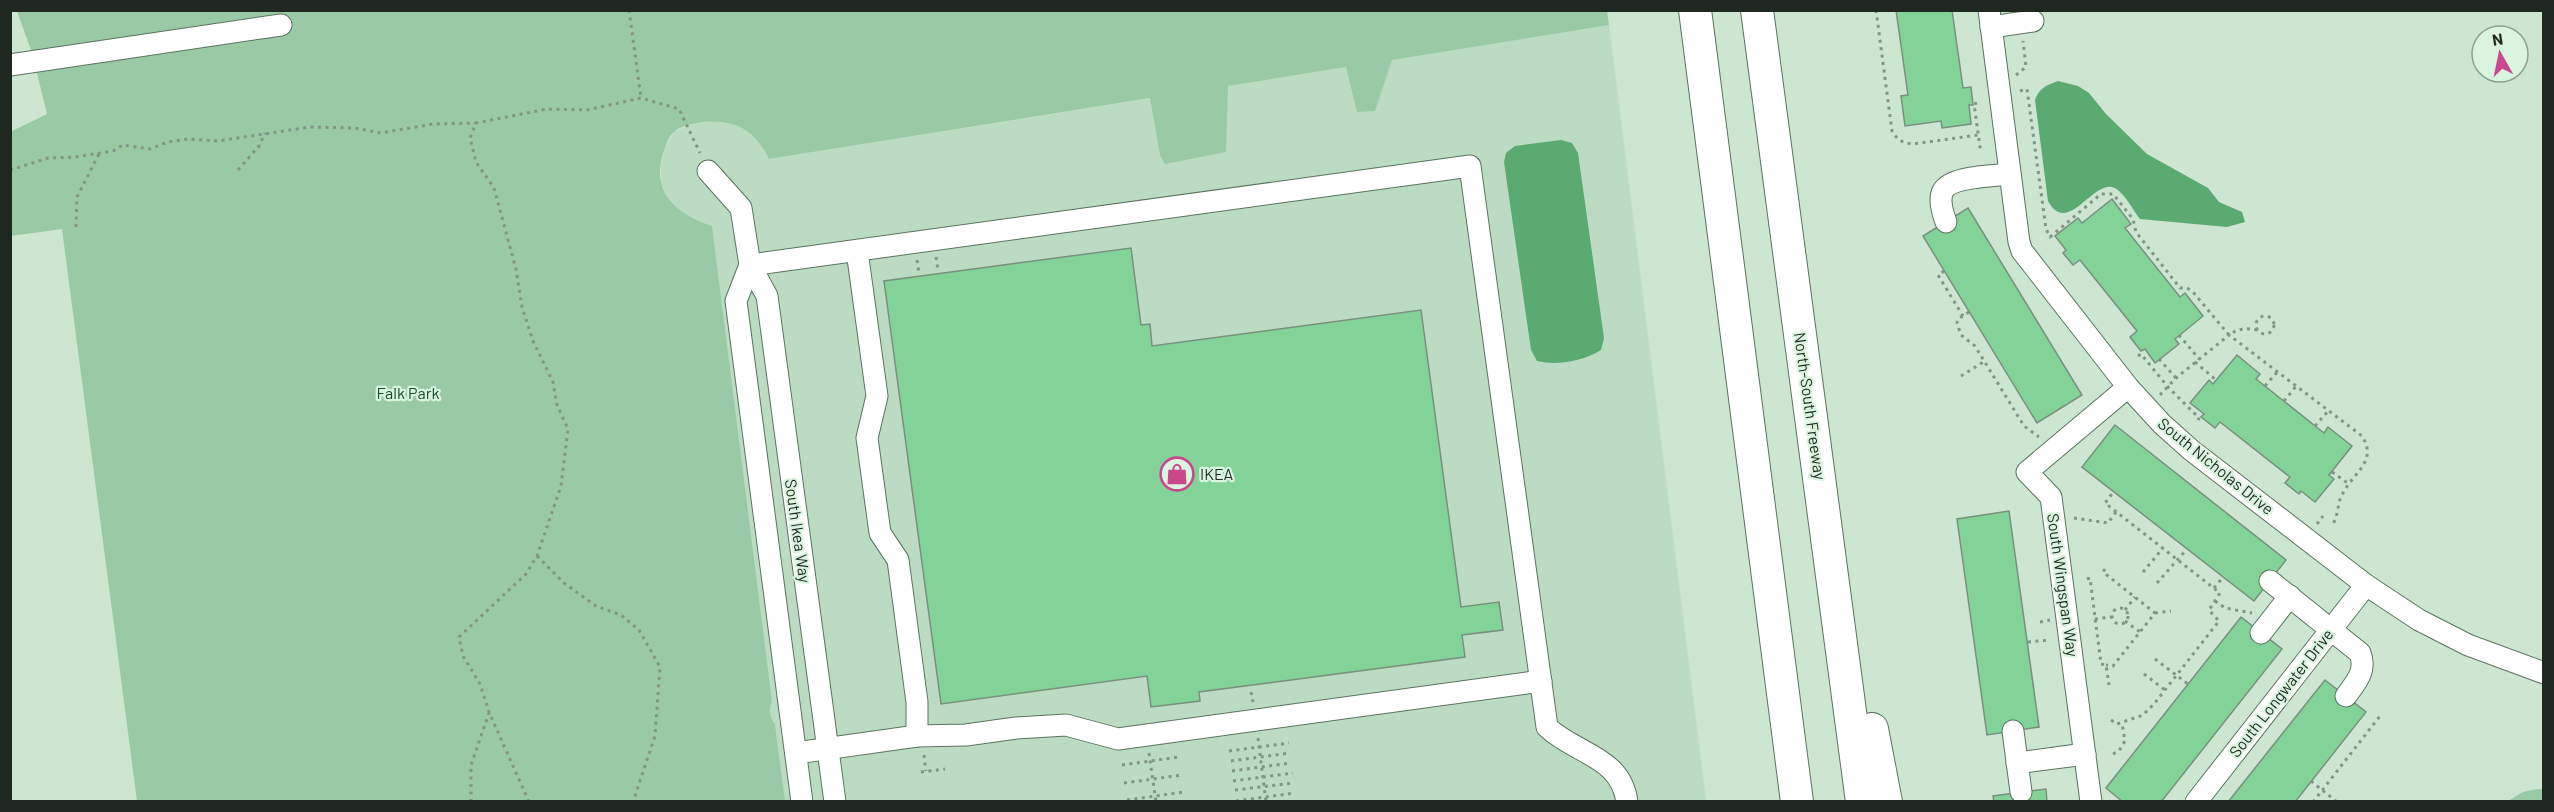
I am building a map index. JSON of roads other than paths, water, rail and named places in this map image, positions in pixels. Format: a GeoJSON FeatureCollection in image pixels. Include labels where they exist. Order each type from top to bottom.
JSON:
{"type":"FeatureCollection","features":[{"type":"Feature","properties":{"kind":"highway"},"geometry":{"type":"LineString","coordinates":[[1695,10],[1797,801]]}},
{"type":"Feature","properties":{"kind":"highway","name":"North-South Freeway"},"geometry":{"type":"LineString","coordinates":[[1757,10],[1862,801]]}},
{"type":"Feature","properties":{"kind":"highway"},"geometry":{"type":"LineString","coordinates":[[1806,371],[1886,801]]}},
{"type":"Feature","properties":{"kind":"highway"},"geometry":{"type":"LineString","coordinates":[[1776,644],[1782,801]]}},
{"type":"Feature","properties":{"kind":"street"},"geometry":{"type":"LineString","coordinates":[[1990,19],[2026,22]]}},
{"type":"Feature","properties":{"kind":"street","name":"South Nicholas Drive"},"geometry":{"type":"LineString","coordinates":[[1990,19],[2022,251],[2128,387],[2192,450],[2366,585],[2419,620],[2448,635],[2522,667],[2544,673]]}},
{"type":"Feature","properties":{"kind":"street"},"geometry":{"type":"LineString","coordinates":[[10,65],[281,25]]}},
{"type":"Feature","properties":{"kind":"street"},"geometry":{"type":"LineString","coordinates":[[750,265],[1470,166],[1547,727],[1559,739],[1606,762],[1619,777],[1627,801]]}},
{"type":"Feature","properties":{"kind":"street","name":"South Ikea Way"},"geometry":{"type":"LineString","coordinates":[[708,171],[741,208],[750,265],[767,296],[835,801]]}},
{"type":"Feature","properties":{"kind":"street"},"geometry":{"type":"LineString","coordinates":[[1946,222],[1942,208],[1942,193],[1948,186],[1957,181],[2010,174]]}},
{"type":"Feature","properties":{"kind":"street"},"geometry":{"type":"LineString","coordinates":[[857,251],[877,396],[867,438],[880,533],[898,560],[917,702],[916,736]]}},
{"type":"Feature","properties":{"kind":"street","name":"South Ikea Way"},"geometry":{"type":"LineString","coordinates":[[750,265],[736,301],[802,801]]}},
{"type":"Feature","properties":{"kind":"street","name":"South Wingspan Way"},"geometry":{"type":"LineString","coordinates":[[2091,801],[2051,497],[2027,472],[2128,387]]}},
{"type":"Feature","properties":{"kind":"street"},"geometry":{"type":"LineString","coordinates":[[2271,581],[2360,653],[2364,663],[2362,674],[2346,696]]}},
{"type":"Feature","properties":{"kind":"street","name":"South Longwater Drive"},"geometry":{"type":"LineString","coordinates":[[2196,801],[2366,585]]}},
{"type":"Feature","properties":{"kind":"street"},"geometry":{"type":"LineString","coordinates":[[2260,633],[2290,596]]}},
{"type":"Feature","properties":{"kind":"street"},"geometry":{"type":"LineString","coordinates":[[796,753],[916,736],[966,735],[1016,728],[1066,725],[1118,739],[1540,681]]}},
{"type":"Feature","properties":{"kind":"street"},"geometry":{"type":"LineString","coordinates":[[2013,731],[2021,792]]}},
{"type":"Feature","properties":{"kind":"street"},"geometry":{"type":"LineString","coordinates":[[2018,763],[2085,754]]}},
{"type":"Feature","properties":{"kind":"place","name":"IKEA"},"geometry":{"type":"Point","coordinates":[1177,474]}},
{"type":"Feature","properties":{"kind":"park label","name":"Falk Park"},"geometry":{"type":"Point","coordinates":[408,393]}}]}
